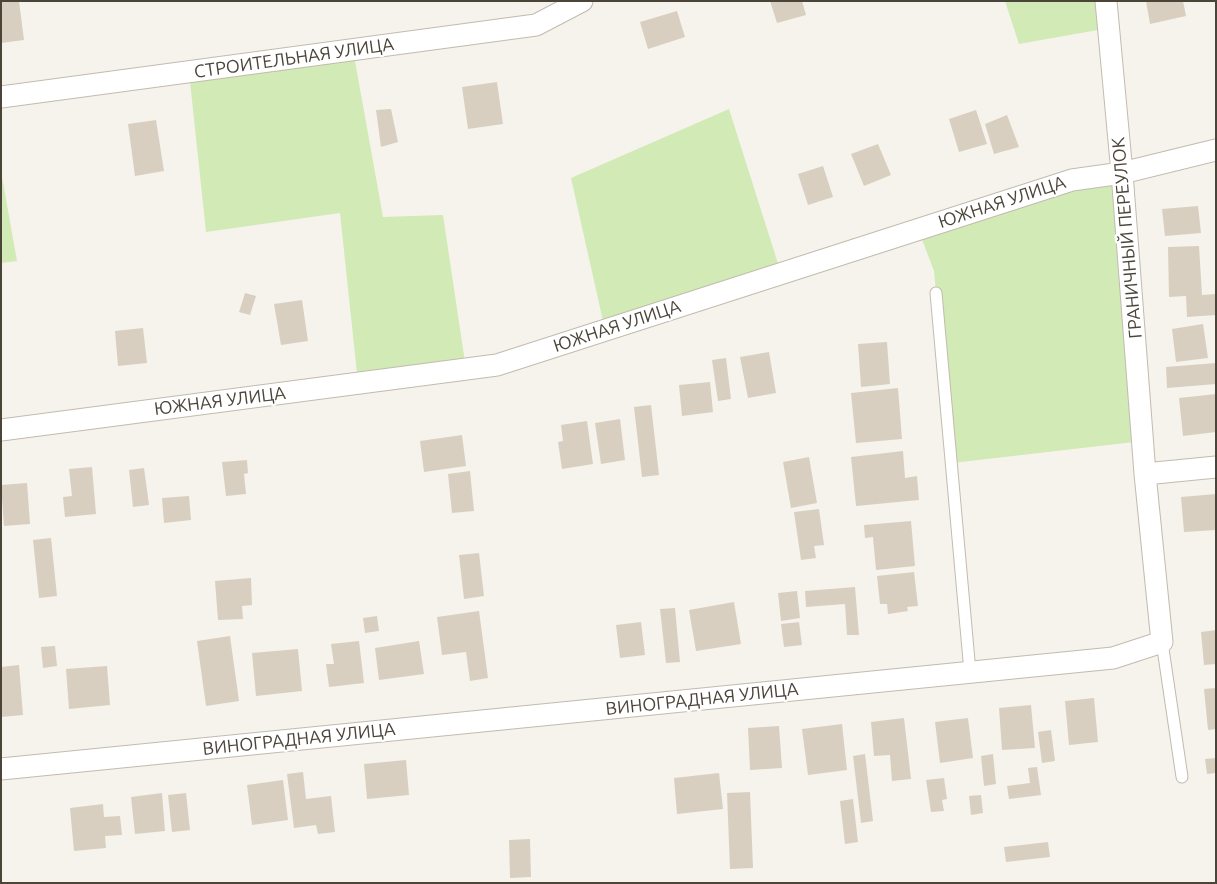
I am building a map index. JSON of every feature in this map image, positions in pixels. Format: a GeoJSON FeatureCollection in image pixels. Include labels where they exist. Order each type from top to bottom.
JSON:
{"type":"FeatureCollection","features":[{"type":"Feature","properties":{"kind":"street","name":"СТРОИТЕЛЬНАЯ УЛИЦА"},"geometry":{"type":"LineString","coordinates":[[1,97],[536,25],[582,1]]}},
{"type":"Feature","properties":{"kind":"street","name":"ГРАНИЧНЫЙ ПЕРЕУЛОК"},"geometry":{"type":"LineString","coordinates":[[1106,1],[1122,173],[1145,474]]}},
{"type":"Feature","properties":{"kind":"street","name":"ЮЖНАЯ УЛИЦА"},"geometry":{"type":"LineString","coordinates":[[1,430],[497,365],[1072,180],[1122,173],[1216,150]]}},
{"type":"Feature","properties":{"kind":"street"},"geometry":{"type":"LineString","coordinates":[[1162,642],[1145,474],[1216,467]]}},
{"type":"Feature","properties":{"kind":"street","name":"ВИНОГРАДНАЯ УЛИЦА"},"geometry":{"type":"LineString","coordinates":[[1,769],[1113,658],[1162,642]]}},
{"type":"Feature","properties":{"kind":"lane"},"geometry":{"type":"LineString","coordinates":[[936,293],[970,672]]}},
{"type":"Feature","properties":{"kind":"lane"},"geometry":{"type":"LineString","coordinates":[[1162,642],[1182,776]]}},
{"type":"Feature","properties":{"kind":"green space"},"geometry":{"type":"Polygon","coordinates":[[[1005,1],[1106,1],[1109,28],[1019,44],[1005,1]]]}},
{"type":"Feature","properties":{"kind":"green space"},"geometry":{"type":"Polygon","coordinates":[[[353,50],[383,217],[443,215],[466,369],[358,383],[340,213],[206,232],[189,72],[353,50]]]}},
{"type":"Feature","properties":{"kind":"green space"},"geometry":{"type":"Polygon","coordinates":[[[729,109],[781,273],[605,330],[571,178],[729,109]]]}},
{"type":"Feature","properties":{"kind":"green space"},"geometry":{"type":"Polygon","coordinates":[[[1,171],[17,261],[1,263],[1,171]]]}},
{"type":"Feature","properties":{"kind":"green space"},"geometry":{"type":"Polygon","coordinates":[[[1122,173],[1143,441],[952,463],[934,271],[918,229],[1122,173]]]}},
{"type":"Feature","properties":{"kind":"building"},"geometry":{"type":"Polygon","coordinates":[[[19,1],[24,40],[1,43],[1,2],[19,1]]]}},
{"type":"Feature","properties":{"kind":"building"},"geometry":{"type":"Polygon","coordinates":[[[770,1],[802,1],[806,15],[777,23],[770,1]]]}},
{"type":"Feature","properties":{"kind":"building"},"geometry":{"type":"Polygon","coordinates":[[[1146,1],[1183,1],[1186,16],[1150,24],[1146,1]]]}},
{"type":"Feature","properties":{"kind":"building"},"geometry":{"type":"Polygon","coordinates":[[[677,11],[685,37],[648,49],[640,22],[677,11]]]}},
{"type":"Feature","properties":{"kind":"building"},"geometry":{"type":"Polygon","coordinates":[[[497,82],[503,124],[468,129],[462,87],[497,82]]]}},
{"type":"Feature","properties":{"kind":"building"},"geometry":{"type":"Polygon","coordinates":[[[391,109],[398,142],[381,147],[376,110],[391,109]]]}},
{"type":"Feature","properties":{"kind":"building"},"geometry":{"type":"Polygon","coordinates":[[[976,110],[987,144],[959,152],[949,119],[976,110]]]}},
{"type":"Feature","properties":{"kind":"building"},"geometry":{"type":"Polygon","coordinates":[[[1007,115],[1019,147],[994,154],[985,124],[1007,115]]]}},
{"type":"Feature","properties":{"kind":"building"},"geometry":{"type":"Polygon","coordinates":[[[156,120],[164,171],[135,176],[128,124],[156,120]]]}},
{"type":"Feature","properties":{"kind":"building"},"geometry":{"type":"Polygon","coordinates":[[[878,144],[891,175],[864,186],[851,154],[878,144]]]}},
{"type":"Feature","properties":{"kind":"building"},"geometry":{"type":"Polygon","coordinates":[[[823,166],[833,197],[808,205],[798,174],[823,166]]]}},
{"type":"Feature","properties":{"kind":"building"},"geometry":{"type":"Polygon","coordinates":[[[1198,206],[1201,233],[1165,236],[1162,209],[1198,206]]]}},
{"type":"Feature","properties":{"kind":"building"},"geometry":{"type":"Polygon","coordinates":[[[1199,246],[1202,295],[1216,294],[1216,315],[1187,317],[1186,296],[1169,297],[1168,247],[1199,246]]]}},
{"type":"Feature","properties":{"kind":"building"},"geometry":{"type":"Polygon","coordinates":[[[245,293],[256,296],[250,315],[239,312],[245,293]]]}},
{"type":"Feature","properties":{"kind":"building"},"geometry":{"type":"Polygon","coordinates":[[[302,300],[308,341],[281,345],[274,304],[302,300]]]}},
{"type":"Feature","properties":{"kind":"building"},"geometry":{"type":"Polygon","coordinates":[[[1203,324],[1208,358],[1176,362],[1172,329],[1203,324]]]}},
{"type":"Feature","properties":{"kind":"building"},"geometry":{"type":"Polygon","coordinates":[[[143,328],[147,363],[118,366],[115,331],[143,328]]]}},
{"type":"Feature","properties":{"kind":"building"},"geometry":{"type":"Polygon","coordinates":[[[887,342],[890,384],[861,387],[858,344],[887,342]]]}},
{"type":"Feature","properties":{"kind":"building"},"geometry":{"type":"Polygon","coordinates":[[[769,352],[776,393],[748,398],[740,357],[769,352]]]}},
{"type":"Feature","properties":{"kind":"building"},"geometry":{"type":"Polygon","coordinates":[[[726,358],[731,399],[718,401],[712,360],[726,358]]]}},
{"type":"Feature","properties":{"kind":"building"},"geometry":{"type":"Polygon","coordinates":[[[1216,363],[1216,384],[1167,388],[1166,367],[1216,363]]]}},
{"type":"Feature","properties":{"kind":"building"},"geometry":{"type":"Polygon","coordinates":[[[710,382],[713,412],[682,416],[679,385],[710,382]]]}},
{"type":"Feature","properties":{"kind":"building"},"geometry":{"type":"Polygon","coordinates":[[[898,388],[902,439],[856,443],[851,393],[898,388]]]}},
{"type":"Feature","properties":{"kind":"building"},"geometry":{"type":"Polygon","coordinates":[[[1216,394],[1216,432],[1183,436],[1179,398],[1216,394]]]}},
{"type":"Feature","properties":{"kind":"building"},"geometry":{"type":"Polygon","coordinates":[[[651,405],[659,475],[642,477],[634,407],[651,405]]]}},
{"type":"Feature","properties":{"kind":"building"},"geometry":{"type":"Polygon","coordinates":[[[620,419],[625,460],[601,464],[595,423],[620,419]]]}},
{"type":"Feature","properties":{"kind":"building"},"geometry":{"type":"Polygon","coordinates":[[[587,421],[593,464],[562,469],[558,442],[563,441],[561,425],[587,421]]]}},
{"type":"Feature","properties":{"kind":"building"},"geometry":{"type":"Polygon","coordinates":[[[462,435],[466,466],[424,472],[420,441],[462,435]]]}},
{"type":"Feature","properties":{"kind":"building"},"geometry":{"type":"Polygon","coordinates":[[[903,451],[905,478],[917,476],[919,500],[856,506],[851,457],[903,451]]]}},
{"type":"Feature","properties":{"kind":"building"},"geometry":{"type":"Polygon","coordinates":[[[809,457],[817,503],[791,508],[783,462],[809,457]]]}},
{"type":"Feature","properties":{"kind":"building"},"geometry":{"type":"Polygon","coordinates":[[[247,460],[248,473],[244,474],[246,494],[226,496],[222,462],[247,460]]]}},
{"type":"Feature","properties":{"kind":"building"},"geometry":{"type":"Polygon","coordinates":[[[92,467],[96,514],[65,517],[63,497],[72,496],[69,469],[92,467]]]}},
{"type":"Feature","properties":{"kind":"building"},"geometry":{"type":"Polygon","coordinates":[[[144,468],[149,505],[133,507],[129,470],[144,468]]]}},
{"type":"Feature","properties":{"kind":"building"},"geometry":{"type":"Polygon","coordinates":[[[470,471],[474,511],[452,513],[448,474],[470,471]]]}},
{"type":"Feature","properties":{"kind":"building"},"geometry":{"type":"Polygon","coordinates":[[[27,483],[30,524],[4,526],[1,485],[27,483]]]}},
{"type":"Feature","properties":{"kind":"building"},"geometry":{"type":"Polygon","coordinates":[[[1216,494],[1216,530],[1184,532],[1181,497],[1216,494]]]}},
{"type":"Feature","properties":{"kind":"building"},"geometry":{"type":"Polygon","coordinates":[[[189,496],[191,520],[164,523],[162,498],[189,496]]]}},
{"type":"Feature","properties":{"kind":"building"},"geometry":{"type":"Polygon","coordinates":[[[819,509],[824,545],[814,546],[816,558],[801,560],[794,512],[819,509]]]}},
{"type":"Feature","properties":{"kind":"building"},"geometry":{"type":"Polygon","coordinates":[[[911,521],[915,566],[876,570],[873,537],[865,538],[864,525],[911,521]]]}},
{"type":"Feature","properties":{"kind":"building"},"geometry":{"type":"Polygon","coordinates":[[[51,538],[57,596],[39,598],[33,540],[51,538]]]}},
{"type":"Feature","properties":{"kind":"building"},"geometry":{"type":"Polygon","coordinates":[[[479,553],[484,596],[464,599],[459,555],[479,553]]]}},
{"type":"Feature","properties":{"kind":"building"},"geometry":{"type":"Polygon","coordinates":[[[914,572],[918,606],[907,607],[908,611],[888,614],[887,604],[880,604],[877,576],[914,572]]]}},
{"type":"Feature","properties":{"kind":"building"},"geometry":{"type":"Polygon","coordinates":[[[251,578],[252,605],[242,606],[243,619],[218,620],[215,581],[251,578]]]}},
{"type":"Feature","properties":{"kind":"building"},"geometry":{"type":"Polygon","coordinates":[[[855,587],[859,635],[847,635],[845,604],[806,607],[805,591],[855,587]]]}},
{"type":"Feature","properties":{"kind":"building"},"geometry":{"type":"Polygon","coordinates":[[[797,591],[800,618],[781,621],[778,593],[797,591]]]}},
{"type":"Feature","properties":{"kind":"building"},"geometry":{"type":"Polygon","coordinates":[[[734,602],[741,644],[696,651],[689,610],[734,602]]]}},
{"type":"Feature","properties":{"kind":"building"},"geometry":{"type":"Polygon","coordinates":[[[675,608],[680,662],[666,663],[660,609],[675,608]]]}},
{"type":"Feature","properties":{"kind":"building"},"geometry":{"type":"Polygon","coordinates":[[[479,611],[488,678],[470,681],[466,652],[442,655],[437,617],[479,611]]]}},
{"type":"Feature","properties":{"kind":"building"},"geometry":{"type":"Polygon","coordinates":[[[377,616],[379,631],[365,633],[363,618],[377,616]]]}},
{"type":"Feature","properties":{"kind":"building"},"geometry":{"type":"Polygon","coordinates":[[[641,622],[645,655],[620,658],[616,625],[641,622]]]}},
{"type":"Feature","properties":{"kind":"building"},"geometry":{"type":"Polygon","coordinates":[[[799,622],[802,645],[784,647],[781,624],[799,622]]]}},
{"type":"Feature","properties":{"kind":"building"},"geometry":{"type":"Polygon","coordinates":[[[1216,630],[1216,664],[1204,665],[1201,632],[1216,630]]]}},
{"type":"Feature","properties":{"kind":"building"},"geometry":{"type":"Polygon","coordinates":[[[230,636],[239,701],[206,706],[197,641],[230,636]]]}},
{"type":"Feature","properties":{"kind":"building"},"geometry":{"type":"Polygon","coordinates":[[[359,641],[364,683],[329,687],[326,664],[334,664],[331,644],[359,641]]]}},
{"type":"Feature","properties":{"kind":"building"},"geometry":{"type":"Polygon","coordinates":[[[419,641],[424,674],[379,680],[375,648],[419,641]]]}},
{"type":"Feature","properties":{"kind":"building"},"geometry":{"type":"Polygon","coordinates":[[[55,646],[57,666],[43,668],[41,647],[55,646]]]}},
{"type":"Feature","properties":{"kind":"building"},"geometry":{"type":"Polygon","coordinates":[[[298,649],[302,691],[256,696],[252,653],[298,649]]]}},
{"type":"Feature","properties":{"kind":"building"},"geometry":{"type":"Polygon","coordinates":[[[19,665],[23,715],[1,717],[1,667],[19,665]]]}},
{"type":"Feature","properties":{"kind":"building"},"geometry":{"type":"Polygon","coordinates":[[[107,666],[110,705],[69,709],[66,669],[107,666]]]}},
{"type":"Feature","properties":{"kind":"building"},"geometry":{"type":"Polygon","coordinates":[[[1216,688],[1216,729],[1208,730],[1204,689],[1216,688]]]}},
{"type":"Feature","properties":{"kind":"building"},"geometry":{"type":"Polygon","coordinates":[[[1094,698],[1098,742],[1069,745],[1065,701],[1094,698]]]}},
{"type":"Feature","properties":{"kind":"building"},"geometry":{"type":"Polygon","coordinates":[[[1031,705],[1035,748],[1002,750],[999,708],[1031,705]]]}},
{"type":"Feature","properties":{"kind":"building"},"geometry":{"type":"Polygon","coordinates":[[[904,718],[911,779],[892,781],[890,755],[874,756],[871,722],[904,718]]]}},
{"type":"Feature","properties":{"kind":"building"},"geometry":{"type":"Polygon","coordinates":[[[968,718],[973,758],[940,763],[935,722],[968,718]]]}},
{"type":"Feature","properties":{"kind":"building"},"geometry":{"type":"Polygon","coordinates":[[[842,724],[847,770],[808,775],[802,729],[842,724]]]}},
{"type":"Feature","properties":{"kind":"building"},"geometry":{"type":"Polygon","coordinates":[[[779,726],[782,768],[750,770],[748,728],[779,726]]]}},
{"type":"Feature","properties":{"kind":"building"},"geometry":{"type":"Polygon","coordinates":[[[1051,730],[1055,761],[1042,763],[1038,732],[1051,730]]]}},
{"type":"Feature","properties":{"kind":"building"},"geometry":{"type":"Polygon","coordinates":[[[865,754],[873,821],[861,823],[853,756],[865,754]]]}},
{"type":"Feature","properties":{"kind":"building"},"geometry":{"type":"Polygon","coordinates":[[[993,754],[996,784],[984,786],[981,756],[993,754]]]}},
{"type":"Feature","properties":{"kind":"building"},"geometry":{"type":"Polygon","coordinates":[[[1216,758],[1216,773],[1207,774],[1205,759],[1216,758]]]}},
{"type":"Feature","properties":{"kind":"building"},"geometry":{"type":"Polygon","coordinates":[[[406,760],[409,795],[367,799],[364,764],[406,760]]]}},
{"type":"Feature","properties":{"kind":"building"},"geometry":{"type":"Polygon","coordinates":[[[1037,767],[1041,795],[1009,799],[1007,786],[1030,783],[1028,768],[1037,767]]]}},
{"type":"Feature","properties":{"kind":"building"},"geometry":{"type":"Polygon","coordinates":[[[303,772],[306,799],[331,796],[335,832],[318,834],[316,825],[294,828],[287,774],[303,772]]]}},
{"type":"Feature","properties":{"kind":"building"},"geometry":{"type":"Polygon","coordinates":[[[719,773],[723,809],[677,814],[674,778],[719,773]]]}},
{"type":"Feature","properties":{"kind":"building"},"geometry":{"type":"Polygon","coordinates":[[[944,778],[947,799],[942,800],[944,811],[931,812],[926,780],[944,778]]]}},
{"type":"Feature","properties":{"kind":"building"},"geometry":{"type":"Polygon","coordinates":[[[283,780],[288,820],[252,825],[247,785],[283,780]]]}},
{"type":"Feature","properties":{"kind":"building"},"geometry":{"type":"Polygon","coordinates":[[[750,792],[753,868],[730,869],[727,793],[750,792]]]}},
{"type":"Feature","properties":{"kind":"building"},"geometry":{"type":"Polygon","coordinates":[[[162,793],[165,831],[135,834],[131,797],[162,793]]]}},
{"type":"Feature","properties":{"kind":"building"},"geometry":{"type":"Polygon","coordinates":[[[186,793],[190,830],[172,832],[168,795],[186,793]]]}},
{"type":"Feature","properties":{"kind":"building"},"geometry":{"type":"Polygon","coordinates":[[[981,795],[983,813],[971,815],[969,796],[981,795]]]}},
{"type":"Feature","properties":{"kind":"building"},"geometry":{"type":"Polygon","coordinates":[[[853,799],[858,842],[845,844],[840,801],[853,799]]]}},
{"type":"Feature","properties":{"kind":"building"},"geometry":{"type":"Polygon","coordinates":[[[103,804],[104,817],[120,816],[122,835],[105,836],[106,848],[74,851],[70,808],[103,804]]]}},
{"type":"Feature","properties":{"kind":"building"},"geometry":{"type":"Polygon","coordinates":[[[530,839],[531,877],[510,878],[509,840],[530,839]]]}},
{"type":"Feature","properties":{"kind":"building"},"geometry":{"type":"Polygon","coordinates":[[[1048,842],[1050,857],[1006,862],[1004,847],[1048,842]]]}}]}
